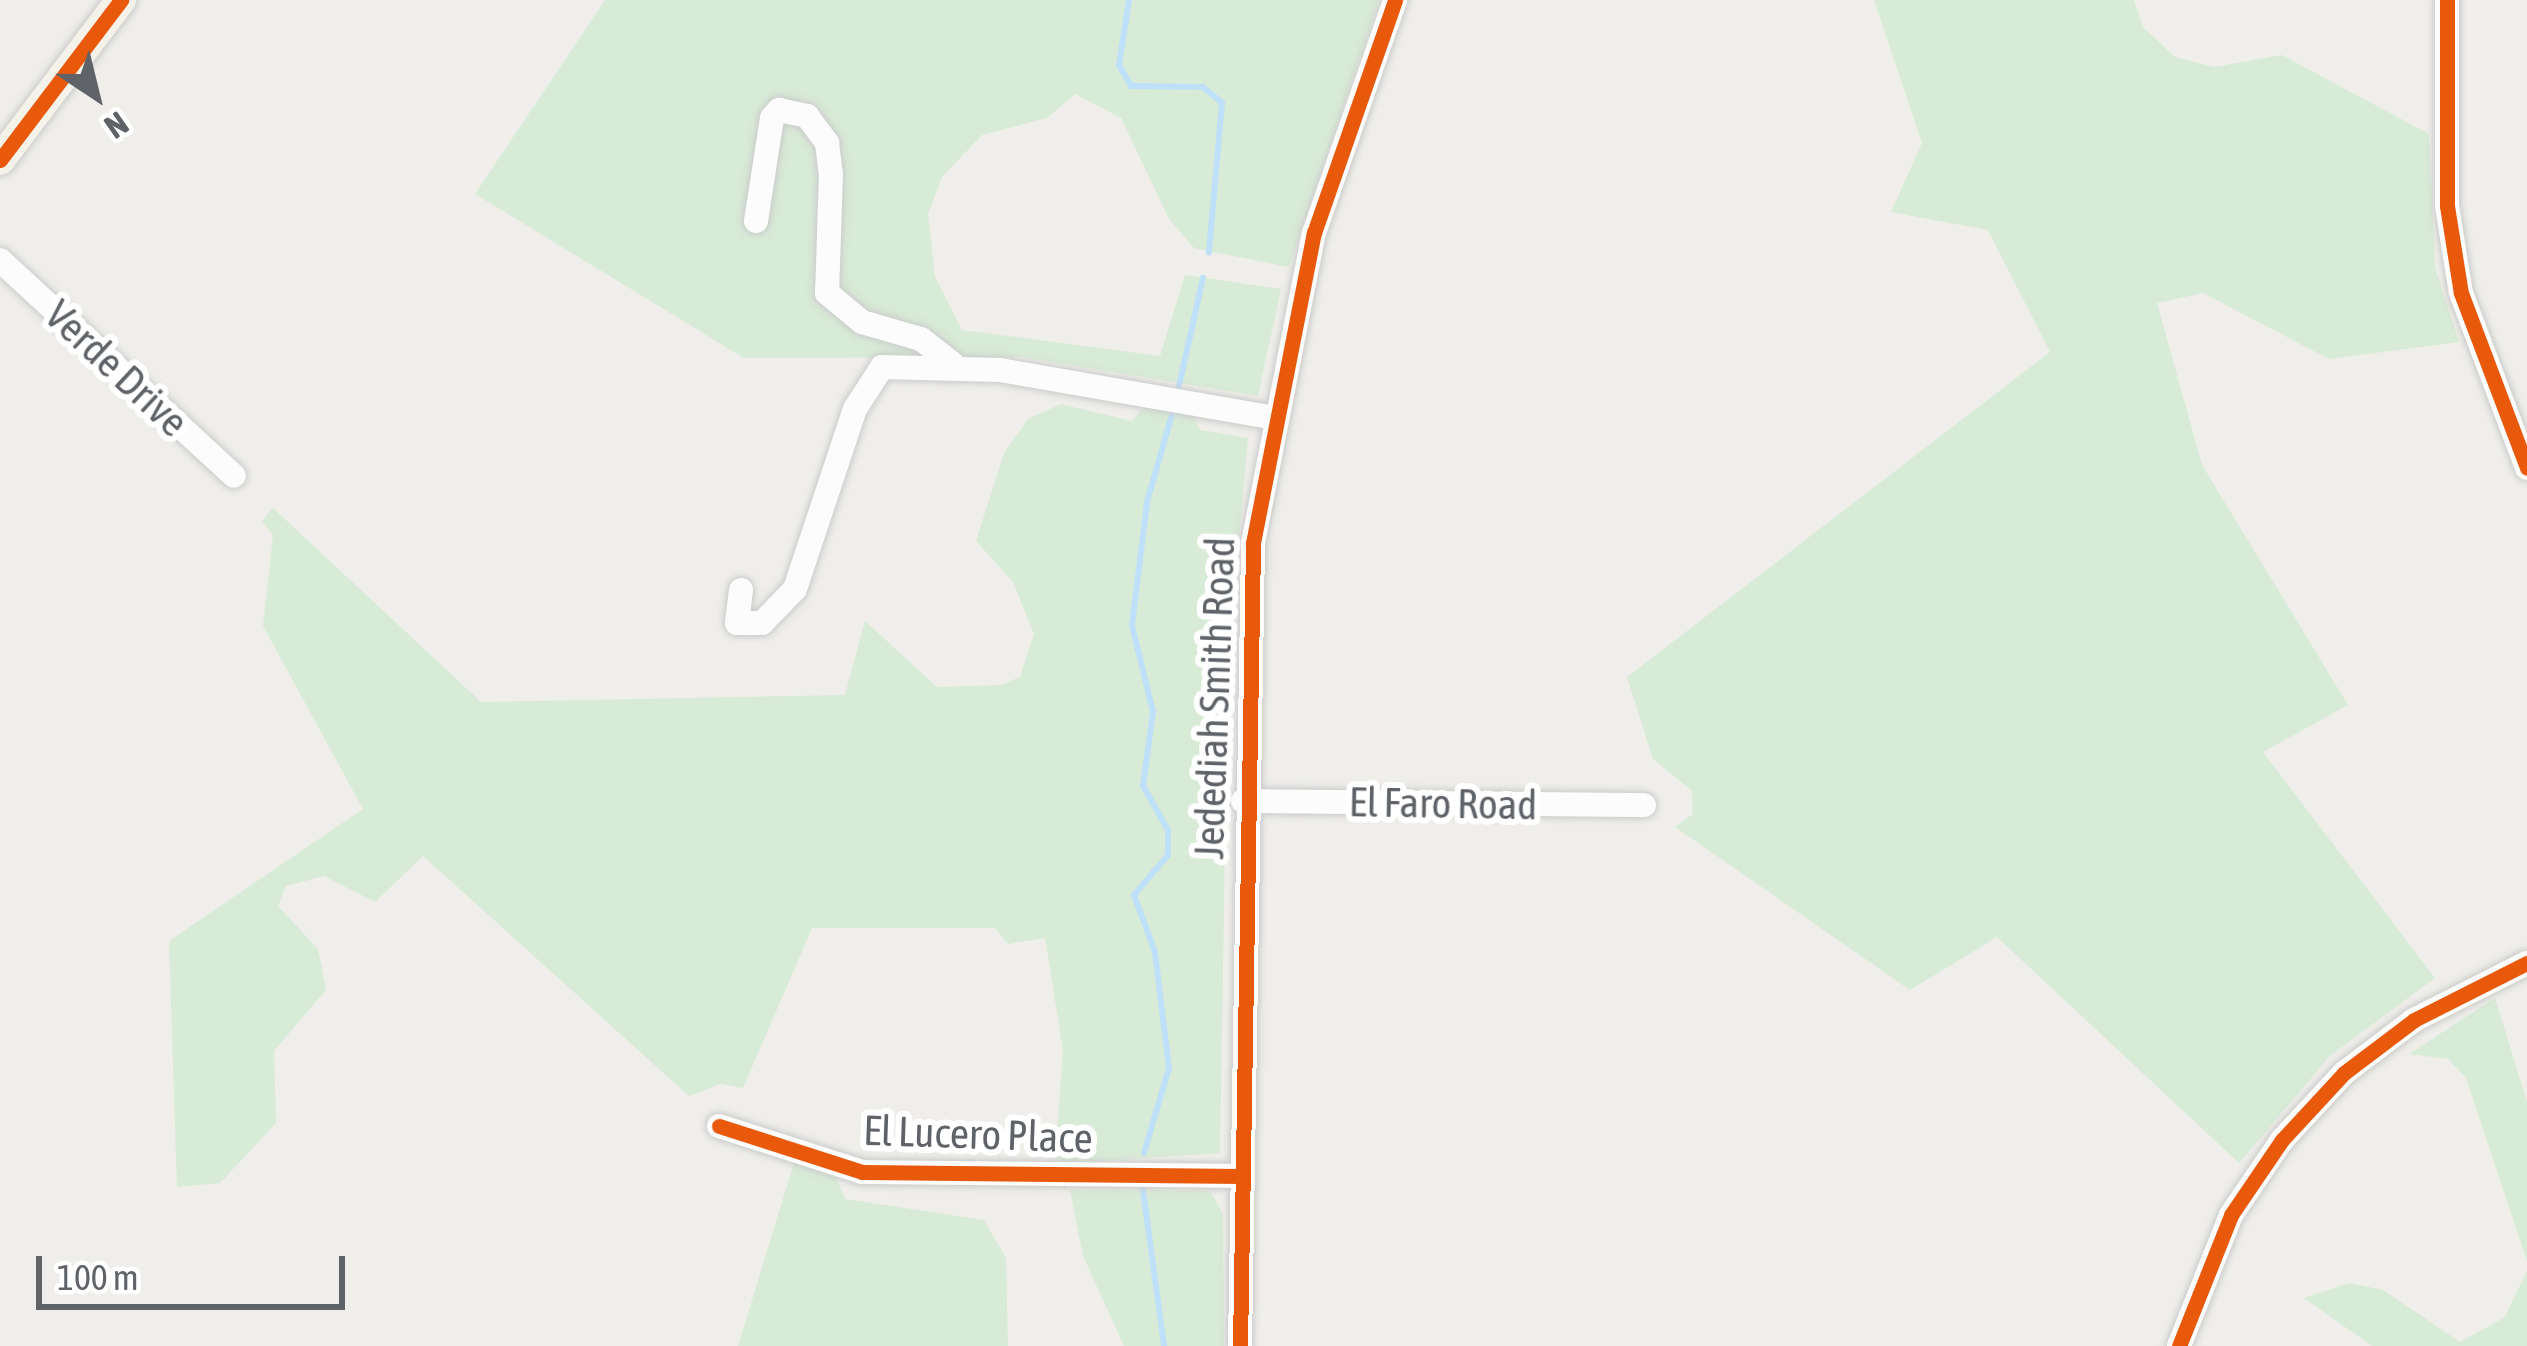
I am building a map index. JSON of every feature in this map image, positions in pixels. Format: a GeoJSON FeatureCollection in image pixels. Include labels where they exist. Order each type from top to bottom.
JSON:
{"type":"FeatureCollection","features":[{"type":"Feature","properties":{"kind":"main road"},"geometry":{"type":"LineString","coordinates":[[0,160],[122,0]]}},
{"type":"Feature","properties":{"kind":"street","name":"Jedediah Smith Road"},"geometry":{"type":"LineString","coordinates":[[1240,1346],[1243,801],[1253,543],[1313,232],[1395,0]]}},
{"type":"Feature","properties":{"kind":"street"},"geometry":{"type":"LineString","coordinates":[[2447,0],[2447,206],[2462,293],[2527,468]]}},
{"type":"Feature","properties":{"kind":"street"},"geometry":{"type":"LineString","coordinates":[[756,221],[772,118],[779,110],[807,116],[827,143],[831,174],[827,293],[862,322],[921,339],[955,365]]}},
{"type":"Feature","properties":{"kind":"street","name":"Verde Drive"},"geometry":{"type":"LineString","coordinates":[[0,260],[234,476]]}},
{"type":"Feature","properties":{"kind":"street"},"geometry":{"type":"LineString","coordinates":[[741,590],[737,623],[763,623],[795,589],[855,410],[883,367],[955,365],[1148,393],[1274,418]]}},
{"type":"Feature","properties":{"kind":"street","name":"El Faro Road"},"geometry":{"type":"LineString","coordinates":[[1243,801],[1644,805]]}},
{"type":"Feature","properties":{"kind":"street"},"geometry":{"type":"LineString","coordinates":[[2179,1346],[2231,1215],[2282,1140],[2344,1073],[2414,1020],[2527,962]]}},
{"type":"Feature","properties":{"kind":"street","name":"El Lucero Place"},"geometry":{"type":"LineString","coordinates":[[719,1126],[862,1172],[1240,1176]]}},
{"type":"Feature","properties":{"kind":"green space"},"geometry":{"type":"Polygon","coordinates":[[[605,0],[1379,0],[1289,267],[1194,248],[1169,219],[1121,118],[1075,94],[1047,118],[982,135],[942,177],[928,214],[935,277],[962,330],[1160,356],[1185,275],[1281,289],[1258,396],[1021,357],[744,358],[475,194],[605,0]]]}},
{"type":"Feature","properties":{"kind":"green space"},"geometry":{"type":"Polygon","coordinates":[[[1874,0],[2134,0],[2143,27],[2175,57],[2214,67],[2282,55],[2429,134],[2435,268],[2459,342],[2329,359],[2203,293],[2157,303],[2202,465],[2348,705],[2263,752],[2435,978],[2330,1056],[2239,1163],[1997,937],[1910,990],[1675,827],[1693,814],[1692,791],[1653,759],[1627,677],[2050,352],[1988,230],[1891,212],[1922,143],[1874,0]]]}},
{"type":"Feature","properties":{"kind":"green space"},"geometry":{"type":"Polygon","coordinates":[[[1061,404],[1132,421],[1145,405],[1192,412],[1200,430],[1248,438],[1228,669],[1220,1153],[1055,1164],[1063,1050],[1045,938],[1008,944],[995,928],[812,928],[743,1088],[721,1084],[689,1096],[423,856],[375,902],[324,876],[286,886],[278,906],[318,949],[326,990],[274,1051],[276,1123],[220,1183],[177,1187],[169,941],[363,809],[263,626],[273,535],[262,521],[273,508],[481,702],[845,695],[865,621],[937,687],[1001,685],[1020,677],[1034,634],[1013,582],[976,541],[1004,453],[1028,419],[1061,404]]]}},
{"type":"Feature","properties":{"kind":"green space"},"geometry":{"type":"Polygon","coordinates":[[[2495,998],[2527,1102],[2527,1261],[2466,1078],[2448,1059],[2409,1054],[2495,998]]]}},
{"type":"Feature","properties":{"kind":"green space"},"geometry":{"type":"Polygon","coordinates":[[[794,1163],[836,1177],[845,1199],[984,1220],[1006,1258],[1008,1346],[738,1346],[794,1163]]]}},
{"type":"Feature","properties":{"kind":"green space"},"geometry":{"type":"Polygon","coordinates":[[[1070,1190],[1210,1191],[1223,1213],[1224,1346],[1124,1346],[1083,1256],[1070,1190]]]}},
{"type":"Feature","properties":{"kind":"green space"},"geometry":{"type":"Polygon","coordinates":[[[2527,1271],[2527,1346],[2372,1346],[2304,1298],[2349,1283],[2383,1290],[2460,1342],[2504,1318],[2527,1271]]]}},
{"type":"Feature","properties":{"kind":"waterway"},"geometry":{"type":"LineString","coordinates":[[1129,0],[1119,65],[1131,86],[1203,87],[1222,103],[1209,252]]}},
{"type":"Feature","properties":{"kind":"waterway"},"geometry":{"type":"LineString","coordinates":[[1177,395],[1203,278]]}},
{"type":"Feature","properties":{"kind":"waterway"},"geometry":{"type":"LineString","coordinates":[[1144,1153],[1169,1068],[1155,952],[1134,895],[1168,855],[1168,830],[1143,786],[1153,712],[1132,625],[1147,502],[1174,407]]}},
{"type":"Feature","properties":{"kind":"waterway"},"geometry":{"type":"LineString","coordinates":[[1143,1190],[1164,1346]]}},
{"type":"Feature","properties":{"kind":"cycle path"},"geometry":{"type":"LineString","coordinates":[[0,160],[121,0]]}},
{"type":"Feature","properties":{"kind":"cycle path"},"geometry":{"type":"LineString","coordinates":[[1240,1346],[1253,543],[1314,233],[1395,0]]}},
{"type":"Feature","properties":{"kind":"cycle path"},"geometry":{"type":"LineString","coordinates":[[2447,0],[2447,206],[2461,293],[2527,468]]}},
{"type":"Feature","properties":{"kind":"cycle path"},"geometry":{"type":"LineString","coordinates":[[2179,1346],[2231,1215],[2282,1140],[2344,1073],[2414,1020],[2527,963]]}},
{"type":"Feature","properties":{"kind":"cycle path"},"geometry":{"type":"LineString","coordinates":[[719,1126],[862,1172],[1240,1176]]}}]}
